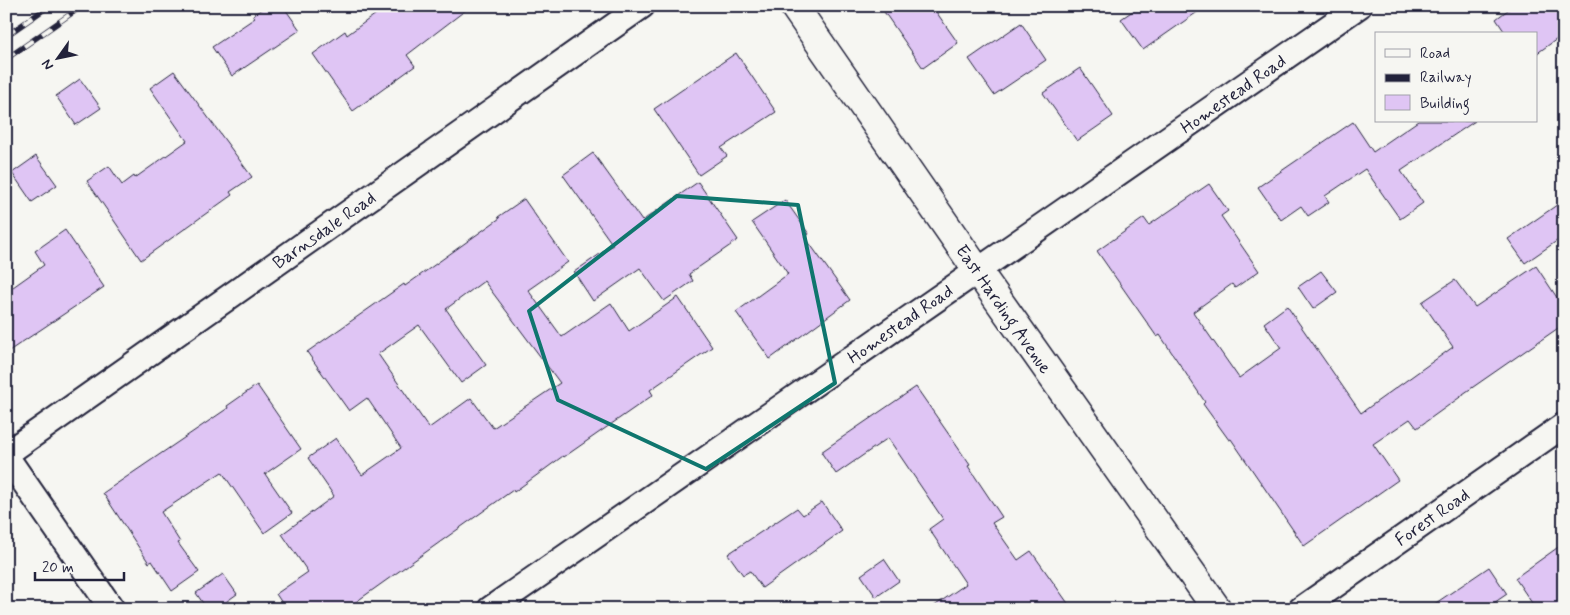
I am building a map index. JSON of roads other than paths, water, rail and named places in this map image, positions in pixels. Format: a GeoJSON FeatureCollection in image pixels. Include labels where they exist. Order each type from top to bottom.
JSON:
{"type":"FeatureCollection","features":[{"type":"Feature","properties":{"kind":"street","name":"Barnsdale Road"},"geometry":{"type":"LineString","coordinates":[[6,455],[642,6]]}},
{"type":"Feature","properties":{"kind":"street","name":"East Harding Avenue"},"geometry":{"type":"LineString","coordinates":[[794,6],[977,270],[1217,609]]}},
{"type":"Feature","properties":{"kind":"street","name":"Homestead Road"},"geometry":{"type":"LineString","coordinates":[[490,609],[1359,6]]}},
{"type":"Feature","properties":{"kind":"street","name":"Forest Road"},"geometry":{"type":"LineString","coordinates":[[1301,609],[1564,425]]}},
{"type":"Feature","properties":{"kind":"street"},"geometry":{"type":"LineString","coordinates":[[6,455],[112,609]]}},
{"type":"Feature","properties":{"kind":"railway"},"geometry":{"type":"LineString","coordinates":[[6,36],[49,6]]}},
{"type":"Feature","properties":{"kind":"railway"},"geometry":{"type":"LineString","coordinates":[[6,59],[82,6]]}}]}
